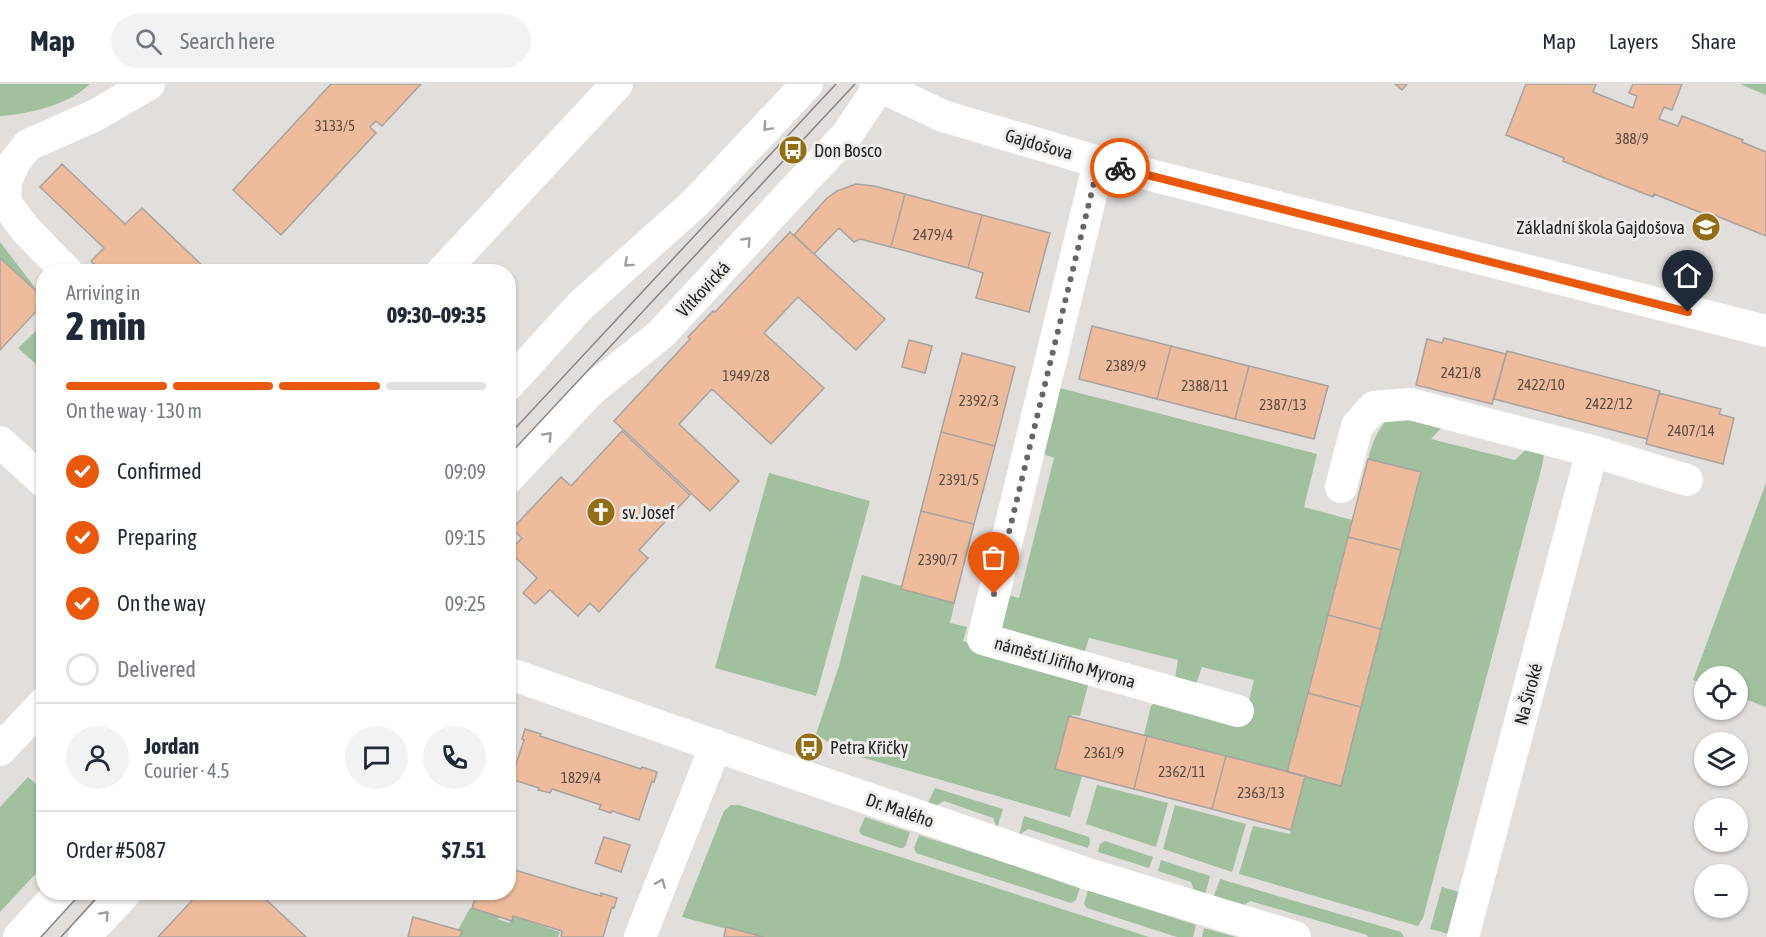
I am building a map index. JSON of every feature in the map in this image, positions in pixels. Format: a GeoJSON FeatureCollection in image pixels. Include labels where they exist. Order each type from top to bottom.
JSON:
{"type":"FeatureCollection","features":[{"type":"Feature","properties":{"kind":"street"},"geometry":{"type":"LineString","coordinates":[[59,264],[26,230],[5,202],[6,182],[14,163],[16,145],[96,116],[149,84]]}},
{"type":"Feature","properties":{"kind":"street"},"geometry":{"type":"LineString","coordinates":[[449,264],[617,84]]}},
{"type":"Feature","properties":{"kind":"street"},"geometry":{"type":"LineString","coordinates":[[516,376],[580,306],[695,203],[807,84]]}},
{"type":"Feature","properties":{"kind":"street","name":"Gajdošova"},"geometry":{"type":"LineString","coordinates":[[878,85],[944,116],[1099,162],[1766,331]]}},
{"type":"Feature","properties":{"kind":"street","name":"Vítkovická"},"geometry":{"type":"LineString","coordinates":[[516,470],[591,390],[661,334],[846,136],[878,85]]}},
{"type":"Feature","properties":{"kind":"street","name":"náměstí Jiřího Myrona"},"geometry":{"type":"LineString","coordinates":[[1099,162],[983,639],[1238,711]]}},
{"type":"Feature","properties":{"kind":"street"},"geometry":{"type":"LineString","coordinates":[[1341,487],[1357,426],[1374,407],[1410,404],[1592,451],[1687,480]]}},
{"type":"Feature","properties":{"kind":"street"},"geometry":{"type":"LineString","coordinates":[[0,442],[36,475]]}},
{"type":"Feature","properties":{"kind":"street","name":"Na Široké"},"geometry":{"type":"LineString","coordinates":[[1463,937],[1592,451]]}},
{"type":"Feature","properties":{"kind":"street","name":"Dr. Malého"},"geometry":{"type":"LineString","coordinates":[[516,676],[1088,874],[1295,937]]}},
{"type":"Feature","properties":{"kind":"street"},"geometry":{"type":"LineString","coordinates":[[0,750],[36,712]]}},
{"type":"Feature","properties":{"kind":"street"},"geometry":{"type":"LineString","coordinates":[[640,937],[716,745]]}},
{"type":"Feature","properties":{"kind":"street"},"geometry":{"type":"LineString","coordinates":[[19,937],[53,900]]}},
{"type":"Feature","properties":{"kind":"street"},"geometry":{"type":"LineString","coordinates":[[84,937],[119,900]]}},
{"type":"Feature","properties":{"kind":"green space"},"geometry":{"type":"Polygon","coordinates":[[[0,84],[90,84],[71,97],[49,107],[0,116],[0,84]]]}},
{"type":"Feature","properties":{"kind":"green space"},"geometry":{"type":"Polygon","coordinates":[[[1740,84],[1766,84],[1766,95],[1740,84]]]}},
{"type":"Feature","properties":{"kind":"green space"},"geometry":{"type":"Polygon","coordinates":[[[0,242],[36,291],[0,258],[0,242]]]}},
{"type":"Feature","properties":{"kind":"green space"},"geometry":{"type":"Polygon","coordinates":[[[36,331],[36,364],[18,348],[36,331]]]}},
{"type":"Feature","properties":{"kind":"green space"},"geometry":{"type":"Polygon","coordinates":[[[1052,386],[1317,454],[1304,507],[1352,520],[1287,772],[1144,735],[1151,706],[1154,703],[1243,724],[1254,680],[1202,667],[1196,684],[1175,678],[1178,660],[1089,638],[1084,654],[999,628],[1007,595],[1019,598],[1054,458],[1041,453],[1052,386]]]}},
{"type":"Feature","properties":{"kind":"green space"},"geometry":{"type":"Polygon","coordinates":[[[1395,413],[1445,424],[1431,439],[1515,460],[1533,443],[1545,447],[1542,466],[1423,918],[1418,926],[1239,874],[1253,826],[1290,834],[1305,776],[1341,786],[1421,472],[1368,459],[1377,433],[1395,413]]]}},
{"type":"Feature","properties":{"kind":"green space"},"geometry":{"type":"Polygon","coordinates":[[[769,473],[870,501],[816,696],[715,668],[769,473]]]}},
{"type":"Feature","properties":{"kind":"green space"},"geometry":{"type":"Polygon","coordinates":[[[1766,483],[1766,707],[1748,700],[1748,666],[1698,666],[1766,483]]]}},
{"type":"Feature","properties":{"kind":"green space"},"geometry":{"type":"Polygon","coordinates":[[[862,575],[955,601],[950,623],[967,627],[963,641],[1089,681],[1080,716],[1072,715],[1059,766],[1083,773],[1070,817],[843,752],[816,734],[839,666],[862,575]]]}},
{"type":"Feature","properties":{"kind":"green space"},"geometry":{"type":"Polygon","coordinates":[[[28,777],[36,784],[36,873],[0,912],[0,807],[28,777]]]}},
{"type":"Feature","properties":{"kind":"green space"},"geometry":{"type":"Polygon","coordinates":[[[1097,785],[1168,803],[1156,847],[1086,824],[1097,785]]]}},
{"type":"Feature","properties":{"kind":"green space"},"geometry":{"type":"Polygon","coordinates":[[[935,788],[1003,809],[997,828],[993,818],[944,801],[934,807],[928,803],[935,788]]]}},
{"type":"Feature","properties":{"kind":"green space"},"geometry":{"type":"Polygon","coordinates":[[[731,805],[739,805],[1149,937],[757,937],[682,917],[724,811],[731,805]]]}},
{"type":"Feature","properties":{"kind":"green space"},"geometry":{"type":"Polygon","coordinates":[[[1175,805],[1246,824],[1232,872],[1163,849],[1175,805]]]}},
{"type":"Feature","properties":{"kind":"green space"},"geometry":{"type":"Polygon","coordinates":[[[1024,816],[1089,837],[1088,848],[1028,829],[1019,835],[1024,816]]]}},
{"type":"Feature","properties":{"kind":"green space"},"geometry":{"type":"Polygon","coordinates":[[[865,817],[910,832],[906,845],[900,848],[862,835],[859,831],[865,817]]]}},
{"type":"Feature","properties":{"kind":"green space"},"geometry":{"type":"Polygon","coordinates":[[[919,835],[1080,887],[1076,900],[1071,903],[916,853],[914,848],[919,835]]]}},
{"type":"Feature","properties":{"kind":"green space"},"geometry":{"type":"Polygon","coordinates":[[[1105,841],[1153,857],[1149,868],[1098,852],[1100,844],[1105,841]]]}},
{"type":"Feature","properties":{"kind":"green space"},"geometry":{"type":"Polygon","coordinates":[[[1161,860],[1210,876],[1205,895],[1195,893],[1191,882],[1158,871],[1161,860]]]}},
{"type":"Feature","properties":{"kind":"green space"},"geometry":{"type":"Polygon","coordinates":[[[1220,879],[1401,932],[1404,937],[1368,937],[1250,901],[1242,907],[1213,898],[1220,879]]]}},
{"type":"Feature","properties":{"kind":"green space"},"geometry":{"type":"Polygon","coordinates":[[[1442,887],[1459,892],[1449,934],[1430,929],[1442,887]]]}},
{"type":"Feature","properties":{"kind":"green space"},"geometry":{"type":"Polygon","coordinates":[[[1088,890],[1196,925],[1193,937],[1177,937],[1087,908],[1084,904],[1088,890]]]}},
{"type":"Feature","properties":{"kind":"green space"},"geometry":{"type":"Polygon","coordinates":[[[470,908],[499,917],[498,919],[509,923],[513,916],[560,932],[558,937],[456,937],[470,908]]]}},
{"type":"Feature","properties":{"kind":"green space"},"geometry":{"type":"Polygon","coordinates":[[[1204,928],[1236,937],[1202,937],[1204,928]]]}},
{"type":"Feature","properties":{"kind":"building"},"geometry":{"type":"Polygon","coordinates":[[[331,84],[421,84],[382,126],[376,121],[370,127],[376,133],[281,235],[233,190],[331,84]]]}},
{"type":"Feature","properties":{"kind":"building"},"geometry":{"type":"Polygon","coordinates":[[[1395,84],[1407,84],[1402,90],[1395,84]]]}},
{"type":"Feature","properties":{"kind":"building"},"geometry":{"type":"Polygon","coordinates":[[[1526,84],[1596,84],[1593,92],[1633,108],[1637,96],[1629,93],[1633,84],[1682,84],[1672,110],[1664,107],[1659,119],[1678,126],[1682,116],[1743,140],[1742,142],[1766,152],[1766,236],[1654,194],[1653,197],[1563,161],[1564,158],[1506,135],[1526,84]]]}},
{"type":"Feature","properties":{"kind":"building"},"geometry":{"type":"Polygon","coordinates":[[[62,164],[125,224],[142,208],[201,264],[94,264],[91,261],[104,248],[40,187],[62,164]]]}},
{"type":"Feature","properties":{"kind":"building"},"geometry":{"type":"Polygon","coordinates":[[[856,184],[905,194],[891,247],[860,239],[854,242],[839,228],[814,254],[794,235],[827,198],[837,191],[856,184]]]}},
{"type":"Feature","properties":{"kind":"building"},"geometry":{"type":"Polygon","coordinates":[[[905,194],[982,215],[968,268],[891,247],[905,194]]]}},
{"type":"Feature","properties":{"kind":"building"},"geometry":{"type":"Polygon","coordinates":[[[982,215],[1050,233],[1029,312],[976,298],[983,273],[968,268],[982,215]]]}},
{"type":"Feature","properties":{"kind":"building"},"geometry":{"type":"Polygon","coordinates":[[[790,232],[885,319],[856,350],[798,297],[764,333],[824,388],[771,444],[712,389],[679,424],[739,481],[710,511],[614,421],[690,339],[688,337],[713,311],[715,312],[790,232]]]}},
{"type":"Feature","properties":{"kind":"building"},"geometry":{"type":"Polygon","coordinates":[[[0,258],[36,291],[36,312],[0,350],[0,258]]]}},
{"type":"Feature","properties":{"kind":"building"},"geometry":{"type":"Polygon","coordinates":[[[1092,326],[1171,346],[1157,399],[1079,379],[1092,326]]]}},
{"type":"Feature","properties":{"kind":"building"},"geometry":{"type":"Polygon","coordinates":[[[1444,338],[1506,354],[1492,404],[1416,385],[1427,339],[1442,343],[1444,338]]]}},
{"type":"Feature","properties":{"kind":"building"},"geometry":{"type":"Polygon","coordinates":[[[909,340],[932,346],[925,373],[902,367],[909,340]]]}},
{"type":"Feature","properties":{"kind":"building"},"geometry":{"type":"Polygon","coordinates":[[[1171,346],[1249,366],[1235,419],[1157,399],[1171,346]]]}},
{"type":"Feature","properties":{"kind":"building"},"geometry":{"type":"Polygon","coordinates":[[[1507,351],[1660,391],[1647,439],[1494,399],[1507,351]]]}},
{"type":"Feature","properties":{"kind":"building"},"geometry":{"type":"Polygon","coordinates":[[[962,353],[1015,367],[995,446],[941,432],[962,353]]]}},
{"type":"Feature","properties":{"kind":"building"},"geometry":{"type":"Polygon","coordinates":[[[1249,366],[1328,386],[1314,439],[1235,419],[1249,366]]]}},
{"type":"Feature","properties":{"kind":"building"},"geometry":{"type":"Polygon","coordinates":[[[1659,393],[1721,409],[1719,414],[1734,418],[1723,464],[1646,444],[1659,393]]]}},
{"type":"Feature","properties":{"kind":"building","name":"sv. Josef"},"geometry":{"type":"Polygon","coordinates":[[[622,431],[690,495],[639,550],[648,558],[599,612],[590,603],[578,616],[550,590],[535,604],[523,593],[537,578],[516,558],[516,544],[522,538],[516,533],[516,525],[561,477],[571,486],[622,431]]]}},
{"type":"Feature","properties":{"kind":"building"},"geometry":{"type":"Polygon","coordinates":[[[941,432],[995,446],[974,524],[921,511],[941,432]]]}},
{"type":"Feature","properties":{"kind":"building"},"geometry":{"type":"Polygon","coordinates":[[[1368,459],[1421,472],[1401,550],[1348,537],[1368,459]]]}},
{"type":"Feature","properties":{"kind":"building"},"geometry":{"type":"Polygon","coordinates":[[[921,511],[974,524],[954,603],[901,589],[921,511]]]}},
{"type":"Feature","properties":{"kind":"building"},"geometry":{"type":"Polygon","coordinates":[[[1348,537],[1401,550],[1381,629],[1328,615],[1348,537]]]}},
{"type":"Feature","properties":{"kind":"building"},"geometry":{"type":"Polygon","coordinates":[[[1328,615],[1381,629],[1361,707],[1308,693],[1328,615]]]}},
{"type":"Feature","properties":{"kind":"building"},"geometry":{"type":"Polygon","coordinates":[[[1308,693],[1361,707],[1341,786],[1287,772],[1308,693]]]}},
{"type":"Feature","properties":{"kind":"building"},"geometry":{"type":"Polygon","coordinates":[[[1069,716],[1147,736],[1134,789],[1055,769],[1069,716]]]}},
{"type":"Feature","properties":{"kind":"building"},"geometry":{"type":"Polygon","coordinates":[[[525,729],[641,769],[642,767],[657,772],[639,820],[599,809],[601,805],[552,789],[550,793],[516,781],[516,764],[524,740],[522,739],[525,729]]]}},
{"type":"Feature","properties":{"kind":"building"},"geometry":{"type":"Polygon","coordinates":[[[1147,736],[1226,756],[1212,809],[1134,789],[1147,736]]]}},
{"type":"Feature","properties":{"kind":"building"},"geometry":{"type":"Polygon","coordinates":[[[1226,756],[1305,776],[1291,830],[1212,809],[1226,756]]]}},
{"type":"Feature","properties":{"kind":"building"},"geometry":{"type":"Polygon","coordinates":[[[604,837],[630,845],[621,872],[595,863],[604,837]]]}},
{"type":"Feature","properties":{"kind":"building"},"geometry":{"type":"Polygon","coordinates":[[[516,870],[601,896],[601,893],[617,898],[603,937],[564,937],[561,936],[562,931],[513,916],[512,921],[472,908],[474,900],[516,900],[516,870]]]}},
{"type":"Feature","properties":{"kind":"building"},"geometry":{"type":"Polygon","coordinates":[[[193,900],[267,900],[306,937],[158,937],[193,900]]]}},
{"type":"Feature","properties":{"kind":"building"},"geometry":{"type":"Polygon","coordinates":[[[413,917],[462,931],[460,937],[408,937],[413,917]]]}},
{"type":"Feature","properties":{"kind":"building"},"geometry":{"type":"Polygon","coordinates":[[[726,927],[764,937],[724,937],[726,927]]]}},
{"type":"Feature","properties":{"kind":"tram line"},"geometry":{"type":"LineString","coordinates":[[516,427],[836,84]]}},
{"type":"Feature","properties":{"kind":"tram line"},"geometry":{"type":"LineString","coordinates":[[516,447],[855,84]]}},
{"type":"Feature","properties":{"kind":"tram line"},"geometry":{"type":"LineString","coordinates":[[41,937],[75,900]]}},
{"type":"Feature","properties":{"kind":"tram line"},"geometry":{"type":"LineString","coordinates":[[61,937],[95,900]]}},
{"type":"Feature","properties":{"kind":"way so far"},"geometry":{"type":"LineString","coordinates":[[994,594],[1099,162],[1120,168]]}},
{"type":"Feature","properties":{"kind":"place","name":"Don Bosco"},"geometry":{"type":"Point","coordinates":[793,150]}},
{"type":"Feature","properties":{"kind":"place","name":"Základní škola Gajdošova"},"geometry":{"type":"Point","coordinates":[1706,227]}},
{"type":"Feature","properties":{"kind":"place","name":"sv. Josef"},"geometry":{"type":"Point","coordinates":[601,512]}},
{"type":"Feature","properties":{"kind":"place","name":"Petra Křičky"},"geometry":{"type":"Point","coordinates":[809,747]}},
{"type":"Feature","properties":{"kind":"route"},"geometry":{"type":"LineString","coordinates":[[1120,168],[1688,312]]}}]}
